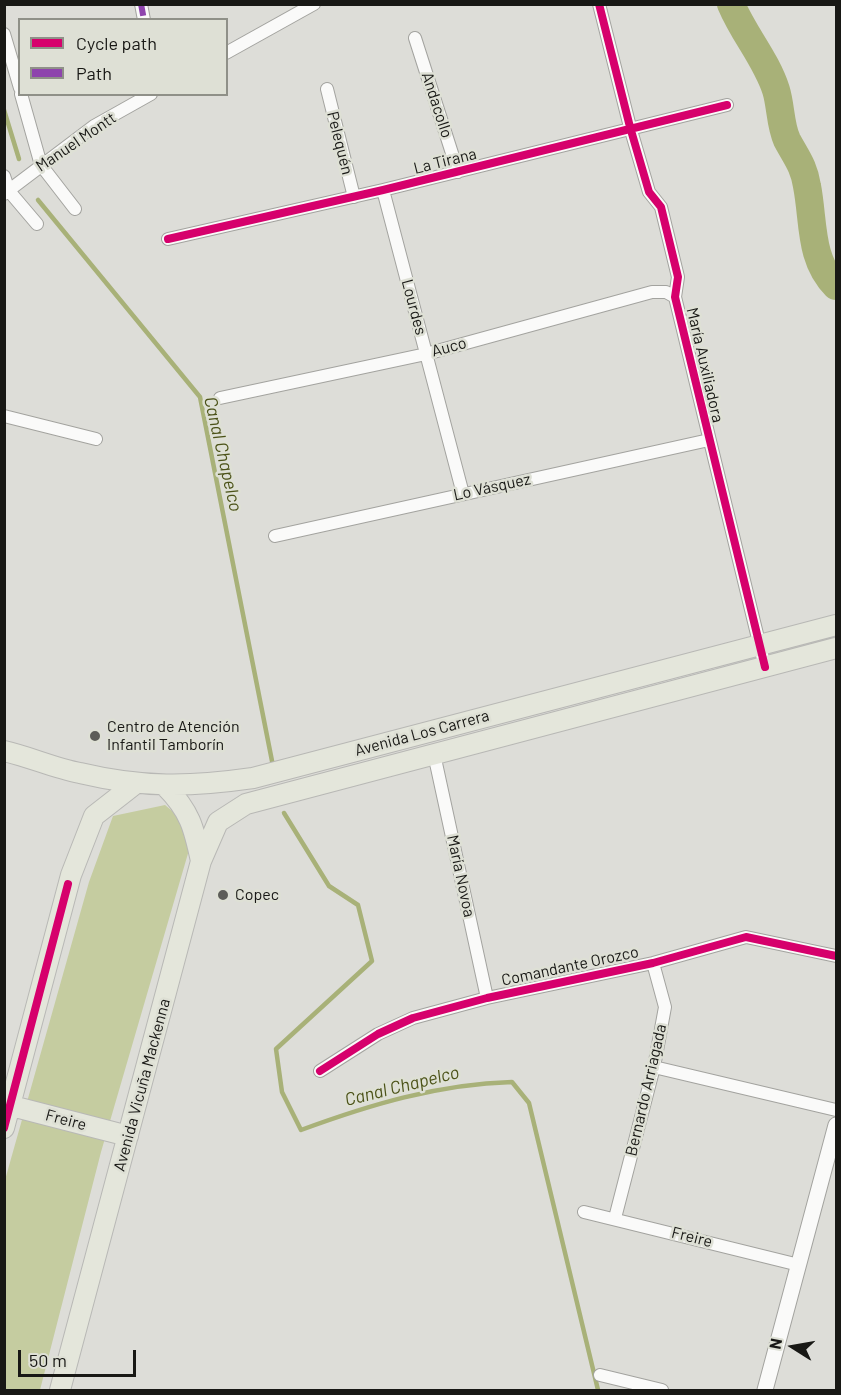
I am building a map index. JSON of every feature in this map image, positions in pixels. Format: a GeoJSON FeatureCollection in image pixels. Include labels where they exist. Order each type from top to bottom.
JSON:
{"type":"FeatureCollection","features":[{"type":"Feature","properties":{"kind":"main road","name":"Avenida Los Carrera"},"geometry":{"type":"LineString","coordinates":[[4,751],[78,773],[135,784],[197,786],[253,778],[837,625]]}},
{"type":"Feature","properties":{"kind":"main road","name":"Avenida Los Carrera"},"geometry":{"type":"LineString","coordinates":[[201,861],[218,822],[246,804],[837,648]]}},
{"type":"Feature","properties":{"kind":"main road"},"geometry":{"type":"LineString","coordinates":[[4,1128],[8,1104],[71,875],[94,816],[135,784]]}},
{"type":"Feature","properties":{"kind":"main road","name":"Avenida Vicuña Mackenna"},"geometry":{"type":"LineString","coordinates":[[60,1390],[201,861],[192,820],[185,808],[165,786]]}},
{"type":"Feature","properties":{"kind":"main road","name":"Freire"},"geometry":{"type":"LineString","coordinates":[[8,1104],[128,1136]]}},
{"type":"Feature","properties":{"kind":"street"},"geometry":{"type":"LineString","coordinates":[[228,52],[314,4]]}},
{"type":"Feature","properties":{"kind":"street","name":"María Auxiliadora"},"geometry":{"type":"LineString","coordinates":[[599,4],[649,192],[661,207],[678,277],[675,297],[765,667]]}},
{"type":"Feature","properties":{"kind":"street"},"geometry":{"type":"LineString","coordinates":[[4,34],[18,81]]}},
{"type":"Feature","properties":{"kind":"street","name":"Andacollo"},"geometry":{"type":"LineString","coordinates":[[415,38],[458,172]]}},
{"type":"Feature","properties":{"kind":"street","name":"Pelequén"},"geometry":{"type":"LineString","coordinates":[[327,89],[354,197]]}},
{"type":"Feature","properties":{"kind":"street"},"geometry":{"type":"LineString","coordinates":[[22,96],[41,165],[75,209]]}},
{"type":"Feature","properties":{"kind":"street","name":"Manuel Montt"},"geometry":{"type":"LineString","coordinates":[[7,192],[94,126],[147,96]]}},
{"type":"Feature","properties":{"kind":"street","name":"La Tirana"},"geometry":{"type":"LineString","coordinates":[[168,239],[354,197],[630,127],[727,105]]}},
{"type":"Feature","properties":{"kind":"street"},"geometry":{"type":"LineString","coordinates":[[4,176],[7,192],[37,224]]}},
{"type":"Feature","properties":{"kind":"street","name":"Lourdes"},"geometry":{"type":"LineString","coordinates":[[383,190],[463,494]]}},
{"type":"Feature","properties":{"kind":"street","name":"Auco"},"geometry":{"type":"LineString","coordinates":[[220,398],[426,354],[652,292],[666,292],[675,297]]}},
{"type":"Feature","properties":{"kind":"street"},"geometry":{"type":"LineString","coordinates":[[4,416],[96,440]]}},
{"type":"Feature","properties":{"kind":"street","name":"Lo Vásquez"},"geometry":{"type":"LineString","coordinates":[[275,536],[709,440]]}},
{"type":"Feature","properties":{"kind":"street","name":"María Novoa"},"geometry":{"type":"LineString","coordinates":[[434,754],[487,998]]}},
{"type":"Feature","properties":{"kind":"street","name":"Comandante Orozco"},"geometry":{"type":"LineString","coordinates":[[320,1071],[378,1034],[413,1018],[487,998],[653,963],[746,937],[837,956]]}},
{"type":"Feature","properties":{"kind":"street","name":"Bernardo Arriagada"},"geometry":{"type":"LineString","coordinates":[[615,1218],[654,1067],[664,1007],[653,963]]}},
{"type":"Feature","properties":{"kind":"street"},"geometry":{"type":"LineString","coordinates":[[654,1067],[837,1110]]}},
{"type":"Feature","properties":{"kind":"street"},"geometry":{"type":"LineString","coordinates":[[765,1390],[837,1125]]}},
{"type":"Feature","properties":{"kind":"street","name":"Freire"},"geometry":{"type":"LineString","coordinates":[[584,1212],[799,1265]]}},
{"type":"Feature","properties":{"kind":"street"},"geometry":{"type":"LineString","coordinates":[[600,1375],[662,1390]]}},
{"type":"Feature","properties":{"kind":"green space"},"geometry":{"type":"Polygon","coordinates":[[[165,805],[188,824],[189,850],[101,1152],[40,1390],[5,1390],[5,1180],[89,882],[113,816],[165,805]]]}},
{"type":"Feature","properties":{"kind":"waterway"},"geometry":{"type":"LineString","coordinates":[[731,4],[772,79],[787,140],[806,179],[817,252],[827,275],[836,286]]}},
{"type":"Feature","properties":{"kind":"waterway"},"geometry":{"type":"LineString","coordinates":[[4,110],[19,159]]}},
{"type":"Feature","properties":{"kind":"waterway","name":"Canal Chapelco"},"geometry":{"type":"LineString","coordinates":[[38,200],[200,397],[273,766]]}},
{"type":"Feature","properties":{"kind":"waterway","name":"Canal Chapelco"},"geometry":{"type":"LineString","coordinates":[[284,813],[329,886],[358,905],[372,961],[276,1049],[282,1092],[301,1130],[404,1097],[457,1087],[512,1082],[529,1103],[598,1390]]}},
{"type":"Feature","properties":{"kind":"marked path"},"geometry":{"type":"LineString","coordinates":[[141,4],[144,18]]}},
{"type":"Feature","properties":{"kind":"cycle path"},"geometry":{"type":"LineString","coordinates":[[599,4],[649,192],[661,207],[678,277],[675,297],[765,667]]}},
{"type":"Feature","properties":{"kind":"cycle path"},"geometry":{"type":"LineString","coordinates":[[168,239],[383,190],[727,105]]}},
{"type":"Feature","properties":{"kind":"cycle path"},"geometry":{"type":"LineString","coordinates":[[4,1128],[68,884]]}},
{"type":"Feature","properties":{"kind":"cycle path"},"geometry":{"type":"LineString","coordinates":[[320,1071],[378,1034],[413,1018],[487,998],[653,963],[746,937],[836,956]]}},
{"type":"Feature","properties":{"kind":"place","name":"Centro de Atención Infantil Tamborín"},"geometry":{"type":"Point","coordinates":[95,736]}},
{"type":"Feature","properties":{"kind":"place","name":"Copec"},"geometry":{"type":"Point","coordinates":[223,895]}}]}
